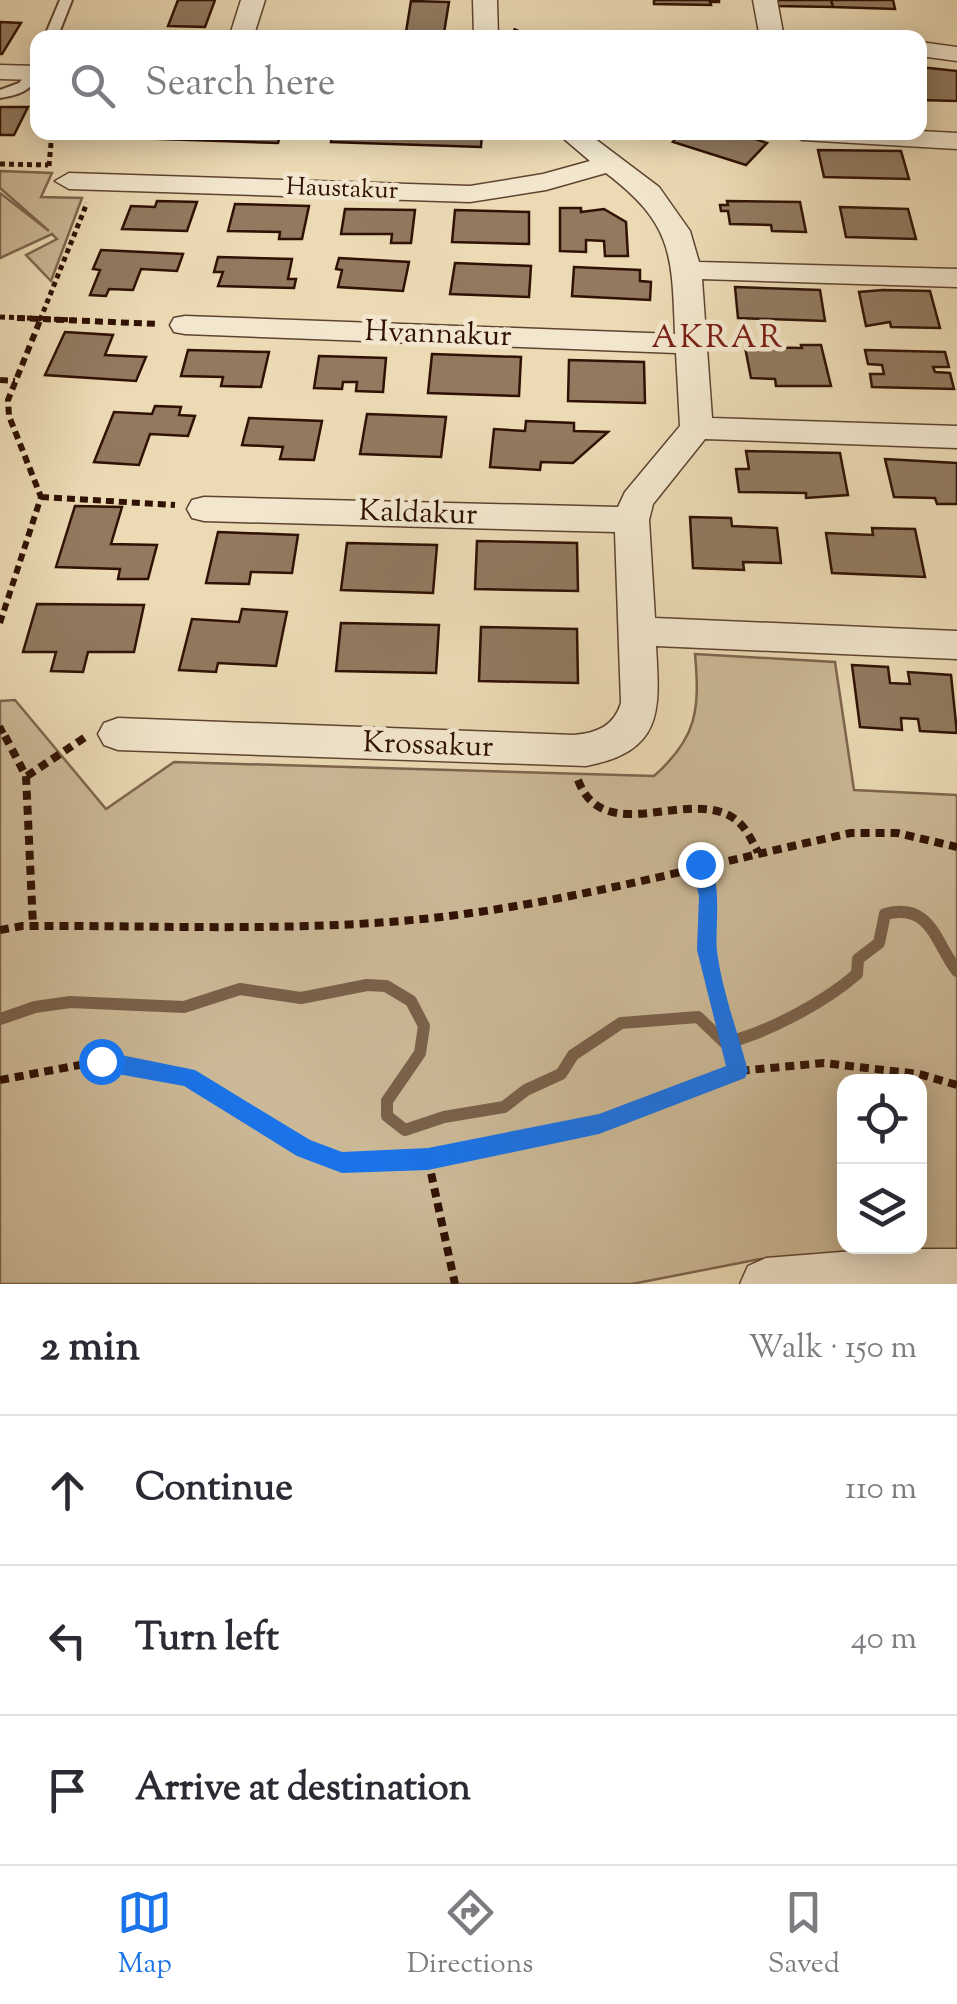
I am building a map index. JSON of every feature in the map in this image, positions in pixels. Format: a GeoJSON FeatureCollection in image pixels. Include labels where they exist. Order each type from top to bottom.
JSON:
{"type":"FeatureCollection","features":[{"type":"Feature","properties":{"kind":"street"},"geometry":{"type":"LineString","coordinates":[[244,30],[253,0]]}},
{"type":"Feature","properties":{"kind":"street"},"geometry":{"type":"LineString","coordinates":[[485,0],[486,30]]}},
{"type":"Feature","properties":{"kind":"street"},"geometry":{"type":"LineString","coordinates":[[765,0],[771,30]]}},
{"type":"Feature","properties":{"kind":"street"},"geometry":{"type":"LineString","coordinates":[[927,50],[957,54]]}},
{"type":"Feature","properties":{"kind":"street"},"geometry":{"type":"LineString","coordinates":[[0,72],[30,70]]}},
{"type":"Feature","properties":{"kind":"street"},"geometry":{"type":"LineString","coordinates":[[927,139],[957,141]]}},
{"type":"Feature","properties":{"kind":"street"},"geometry":{"type":"LineString","coordinates":[[579,140],[662,208],[683,249],[687,270],[696,428],[637,501],[632,520],[638,631],[957,645]]}},
{"type":"Feature","properties":{"kind":"street","name":"Haustakur"},"geometry":{"type":"LineString","coordinates":[[71,176],[470,194],[546,182],[612,163]]}},
{"type":"Feature","properties":{"kind":"street"},"geometry":{"type":"LineString","coordinates":[[687,270],[957,278]]}},
{"type":"Feature","properties":{"kind":"street","name":"Hvannakur"},"geometry":{"type":"LineString","coordinates":[[185,325],[692,344]]}},
{"type":"Feature","properties":{"kind":"street"},"geometry":{"type":"LineString","coordinates":[[696,428],[957,438]]}},
{"type":"Feature","properties":{"kind":"street","name":"Kaldakur"},"geometry":{"type":"LineString","coordinates":[[204,508],[632,520]]}},
{"type":"Feature","properties":{"kind":"street","name":"Krossakur"},"geometry":{"type":"LineString","coordinates":[[118,734],[588,751],[613,743],[636,720],[638,631]]}},
{"type":"Feature","properties":{"kind":"street"},"geometry":{"type":"LineString","coordinates":[[766,1284],[879,1276],[957,1276]]}},
{"type":"Feature","properties":{"kind":"lane"},"geometry":{"type":"LineString","coordinates":[[53,30],[66,0]]}},
{"type":"Feature","properties":{"kind":"lane"},"geometry":{"type":"LineString","coordinates":[[0,94],[21,88],[30,77]]}},
{"type":"Feature","properties":{"kind":"path"},"geometry":{"type":"LineString","coordinates":[[0,164],[71,176],[40,321],[8,400],[9,416],[41,497],[0,623]]}},
{"type":"Feature","properties":{"kind":"path"},"geometry":{"type":"LineString","coordinates":[[0,317],[185,325]]}},
{"type":"Feature","properties":{"kind":"path"},"geometry":{"type":"LineString","coordinates":[[0,380],[15,381]]}},
{"type":"Feature","properties":{"kind":"path"},"geometry":{"type":"LineString","coordinates":[[41,497],[204,508]]}},
{"type":"Feature","properties":{"kind":"path"},"geometry":{"type":"LineString","coordinates":[[0,726],[26,776],[33,926]]}},
{"type":"Feature","properties":{"kind":"path"},"geometry":{"type":"LineString","coordinates":[[26,776],[88,736],[118,734]]}},
{"type":"Feature","properties":{"kind":"path"},"geometry":{"type":"LineString","coordinates":[[580,795],[588,805],[608,812],[684,809],[730,816],[748,833],[758,852]]}},
{"type":"Feature","properties":{"kind":"path"},"geometry":{"type":"LineString","coordinates":[[0,930],[33,926],[276,924],[439,917],[872,832],[897,833],[957,847]]}},
{"type":"Feature","properties":{"kind":"path"},"geometry":{"type":"LineString","coordinates":[[700,864],[708,896],[707,950],[738,1071]]}},
{"type":"Feature","properties":{"kind":"path"},"geometry":{"type":"LineString","coordinates":[[0,1080],[101,1061],[188,1077],[304,1148],[342,1163],[428,1159],[599,1124],[738,1071],[824,1063],[919,1074],[957,1086]]}},
{"type":"Feature","properties":{"kind":"path"},"geometry":{"type":"LineString","coordinates":[[428,1159],[455,1284]]}},
{"type":"Feature","properties":{"kind":"shaded area"},"geometry":{"type":"Polygon","coordinates":[[[0,171],[52,173],[41,197],[82,198],[51,281],[26,255],[57,239],[52,234],[0,258],[0,193],[49,231],[0,188],[0,171]]]}},
{"type":"Feature","properties":{"kind":"shaded area"},"geometry":{"type":"Polygon","coordinates":[[[695,654],[835,662],[854,790],[957,795],[957,1259],[760,1259],[632,1284],[0,1284],[0,701],[15,700],[106,809],[174,762],[654,776],[687,735],[697,691],[695,654]]]}},
{"type":"Feature","properties":{"kind":"building"},"geometry":{"type":"Polygon","coordinates":[[[178,0],[215,0],[205,27],[168,26],[178,0]]]}},
{"type":"Feature","properties":{"kind":"building"},"geometry":{"type":"Polygon","coordinates":[[[654,0],[719,0],[719,2],[654,4],[654,0]]]}},
{"type":"Feature","properties":{"kind":"building"},"geometry":{"type":"Polygon","coordinates":[[[773,0],[831,0],[833,7],[774,6],[773,0]]]}},
{"type":"Feature","properties":{"kind":"building"},"geometry":{"type":"Polygon","coordinates":[[[831,0],[893,0],[895,9],[833,7],[831,0]]]}},
{"type":"Feature","properties":{"kind":"building"},"geometry":{"type":"Polygon","coordinates":[[[411,1],[449,2],[444,30],[406,30],[411,1]]]}},
{"type":"Feature","properties":{"kind":"building"},"geometry":{"type":"Polygon","coordinates":[[[0,22],[21,23],[2,54],[0,54],[0,22]]]}},
{"type":"Feature","properties":{"kind":"building"},"geometry":{"type":"Polygon","coordinates":[[[927,68],[957,71],[957,101],[927,100],[927,68]]]}},
{"type":"Feature","properties":{"kind":"building"},"geometry":{"type":"Polygon","coordinates":[[[0,107],[28,107],[14,135],[0,135],[0,107]]]}},
{"type":"Feature","properties":{"kind":"building"},"geometry":{"type":"Polygon","coordinates":[[[190,140],[279,140],[278,143],[190,140]]]}},
{"type":"Feature","properties":{"kind":"building"},"geometry":{"type":"Polygon","coordinates":[[[331,140],[481,140],[481,147],[331,140]]]}},
{"type":"Feature","properties":{"kind":"building"},"geometry":{"type":"Polygon","coordinates":[[[758,140],[767,143],[746,165],[673,142],[758,140]]]}},
{"type":"Feature","properties":{"kind":"building"},"geometry":{"type":"Polygon","coordinates":[[[818,150],[901,151],[909,179],[824,177],[818,150]]]}},
{"type":"Feature","properties":{"kind":"building"},"geometry":{"type":"Polygon","coordinates":[[[157,201],[197,202],[187,231],[122,229],[131,206],[155,207],[157,201]]]}},
{"type":"Feature","properties":{"kind":"building"},"geometry":{"type":"Polygon","coordinates":[[[727,201],[800,202],[806,232],[772,231],[771,225],[730,224],[728,211],[721,211],[720,205],[728,205],[727,201]]]}},
{"type":"Feature","properties":{"kind":"building"},"geometry":{"type":"Polygon","coordinates":[[[235,204],[309,206],[302,239],[279,239],[280,232],[228,231],[235,204]]]}},
{"type":"Feature","properties":{"kind":"building"},"geometry":{"type":"Polygon","coordinates":[[[840,207],[908,209],[916,239],[846,237],[840,207]]]}},
{"type":"Feature","properties":{"kind":"building"},"geometry":{"type":"Polygon","coordinates":[[[560,208],[581,208],[581,212],[604,209],[626,222],[628,256],[605,256],[604,241],[586,240],[586,252],[560,251],[560,208]]]}},
{"type":"Feature","properties":{"kind":"building"},"geometry":{"type":"Polygon","coordinates":[[[345,209],[415,210],[411,243],[391,243],[392,234],[341,234],[345,209]]]}},
{"type":"Feature","properties":{"kind":"building"},"geometry":{"type":"Polygon","coordinates":[[[455,210],[529,212],[529,244],[452,242],[455,210]]]}},
{"type":"Feature","properties":{"kind":"building"},"geometry":{"type":"Polygon","coordinates":[[[101,250],[183,254],[177,271],[141,269],[133,290],[109,289],[106,296],[90,295],[100,270],[93,269],[101,250]]]}},
{"type":"Feature","properties":{"kind":"building"},"geometry":{"type":"Polygon","coordinates":[[[218,257],[292,259],[288,279],[296,279],[294,288],[218,286],[223,272],[214,272],[218,257]]]}},
{"type":"Feature","properties":{"kind":"building"},"geometry":{"type":"Polygon","coordinates":[[[339,258],[409,262],[403,291],[338,287],[342,270],[336,269],[339,258]]]}},
{"type":"Feature","properties":{"kind":"building"},"geometry":{"type":"Polygon","coordinates":[[[455,263],[531,266],[529,297],[450,294],[455,263]]]}},
{"type":"Feature","properties":{"kind":"building"},"geometry":{"type":"Polygon","coordinates":[[[574,267],[640,270],[640,281],[651,282],[650,300],[572,296],[574,267]]]}},
{"type":"Feature","properties":{"kind":"building"},"geometry":{"type":"Polygon","coordinates":[[[735,287],[820,290],[825,321],[738,318],[735,287]]]}},
{"type":"Feature","properties":{"kind":"building"},"geometry":{"type":"Polygon","coordinates":[[[930,291],[940,328],[891,327],[890,322],[866,326],[859,292],[930,291]]]}},
{"type":"Feature","properties":{"kind":"building"},"geometry":{"type":"Polygon","coordinates":[[[65,332],[113,335],[105,355],[146,357],[136,381],[45,375],[65,332]]]}},
{"type":"Feature","properties":{"kind":"building"},"geometry":{"type":"Polygon","coordinates":[[[801,345],[821,345],[831,386],[776,386],[775,379],[751,378],[745,347],[802,348],[801,345]]]}},
{"type":"Feature","properties":{"kind":"building"},"geometry":{"type":"Polygon","coordinates":[[[188,350],[269,352],[261,387],[221,386],[223,377],[181,376],[188,350]]]}},
{"type":"Feature","properties":{"kind":"building"},"geometry":{"type":"Polygon","coordinates":[[[865,350],[945,352],[949,367],[933,367],[935,372],[950,373],[954,389],[872,387],[870,374],[884,374],[882,365],[868,364],[865,350]]]}},
{"type":"Feature","properties":{"kind":"building"},"geometry":{"type":"Polygon","coordinates":[[[432,354],[521,357],[519,396],[428,393],[432,354]]]}},
{"type":"Feature","properties":{"kind":"building"},"geometry":{"type":"Polygon","coordinates":[[[319,356],[386,358],[383,392],[356,391],[357,382],[343,382],[342,389],[314,388],[319,356]]]}},
{"type":"Feature","properties":{"kind":"building"},"geometry":{"type":"Polygon","coordinates":[[[569,360],[644,362],[645,403],[568,401],[569,360]]]}},
{"type":"Feature","properties":{"kind":"building"},"geometry":{"type":"Polygon","coordinates":[[[155,406],[181,407],[179,415],[195,416],[188,436],[150,434],[139,465],[94,462],[114,412],[152,414],[155,406]]]}},
{"type":"Feature","properties":{"kind":"building"},"geometry":{"type":"Polygon","coordinates":[[[367,414],[446,417],[441,457],[360,454],[367,414]]]}},
{"type":"Feature","properties":{"kind":"building"},"geometry":{"type":"Polygon","coordinates":[[[249,418],[322,421],[314,460],[280,459],[283,447],[242,445],[249,418]]]}},
{"type":"Feature","properties":{"kind":"building"},"geometry":{"type":"Polygon","coordinates":[[[526,421],[574,423],[574,431],[608,432],[573,463],[541,462],[540,470],[490,467],[494,429],[525,431],[526,421]]]}},
{"type":"Feature","properties":{"kind":"building"},"geometry":{"type":"Polygon","coordinates":[[[746,451],[840,453],[848,495],[806,498],[806,493],[739,492],[736,469],[749,469],[746,451]]]}},
{"type":"Feature","properties":{"kind":"building"},"geometry":{"type":"Polygon","coordinates":[[[885,459],[957,463],[957,504],[937,504],[935,498],[894,497],[885,459]]]}},
{"type":"Feature","properties":{"kind":"building"},"geometry":{"type":"Polygon","coordinates":[[[75,506],[122,507],[111,544],[157,545],[148,579],[118,579],[120,569],[56,567],[75,506]]]}},
{"type":"Feature","properties":{"kind":"building"},"geometry":{"type":"Polygon","coordinates":[[[690,517],[731,518],[732,526],[777,528],[781,563],[743,562],[744,570],[693,568],[690,517]]]}},
{"type":"Feature","properties":{"kind":"building"},"geometry":{"type":"Polygon","coordinates":[[[872,528],[915,529],[925,577],[832,573],[826,533],[873,535],[872,528]]]}},
{"type":"Feature","properties":{"kind":"building"},"geometry":{"type":"Polygon","coordinates":[[[218,532],[298,535],[292,573],[251,572],[249,584],[206,583],[218,532]]]}},
{"type":"Feature","properties":{"kind":"building"},"geometry":{"type":"Polygon","coordinates":[[[477,541],[577,543],[578,591],[475,589],[477,541]]]}},
{"type":"Feature","properties":{"kind":"building"},"geometry":{"type":"Polygon","coordinates":[[[347,543],[437,545],[433,593],[341,590],[347,543]]]}},
{"type":"Feature","properties":{"kind":"building"},"geometry":{"type":"Polygon","coordinates":[[[37,604],[144,605],[134,652],[88,652],[83,672],[51,671],[56,652],[23,652],[37,604]]]}},
{"type":"Feature","properties":{"kind":"building"},"geometry":{"type":"Polygon","coordinates":[[[242,609],[287,612],[276,666],[218,663],[216,672],[179,670],[192,619],[239,622],[242,609]]]}},
{"type":"Feature","properties":{"kind":"building"},"geometry":{"type":"Polygon","coordinates":[[[341,623],[439,625],[436,673],[336,671],[341,623]]]}},
{"type":"Feature","properties":{"kind":"building"},"geometry":{"type":"Polygon","coordinates":[[[481,627],[577,629],[578,683],[479,681],[481,627]]]}},
{"type":"Feature","properties":{"kind":"building"},"geometry":{"type":"Polygon","coordinates":[[[852,665],[888,667],[890,683],[910,684],[908,672],[951,675],[957,733],[920,731],[918,719],[901,718],[902,730],[860,727],[852,665]]]}},
{"type":"Feature","properties":{"kind":"waterway"},"geometry":{"type":"LineString","coordinates":[[0,1019],[35,1007],[70,1002],[184,1007],[240,989],[301,998],[367,985],[386,986],[411,1001],[424,1026],[420,1053],[387,1101],[387,1116],[405,1130],[444,1117],[504,1107],[526,1090],[561,1074],[573,1055],[621,1023],[698,1017],[725,1043],[777,1024],[857,974],[858,959],[879,943],[885,914],[900,912],[922,919],[957,971]]}},
{"type":"Feature","properties":{"kind":"district","name":"AKRAR"},"geometry":{"type":"Point","coordinates":[718,339]}},
{"type":"Feature","properties":{"kind":"route"},"geometry":{"type":"LineString","coordinates":[[101,1061],[188,1077],[304,1148],[342,1163],[428,1159],[599,1124],[738,1071],[707,950],[708,896],[700,864]]}}]}
